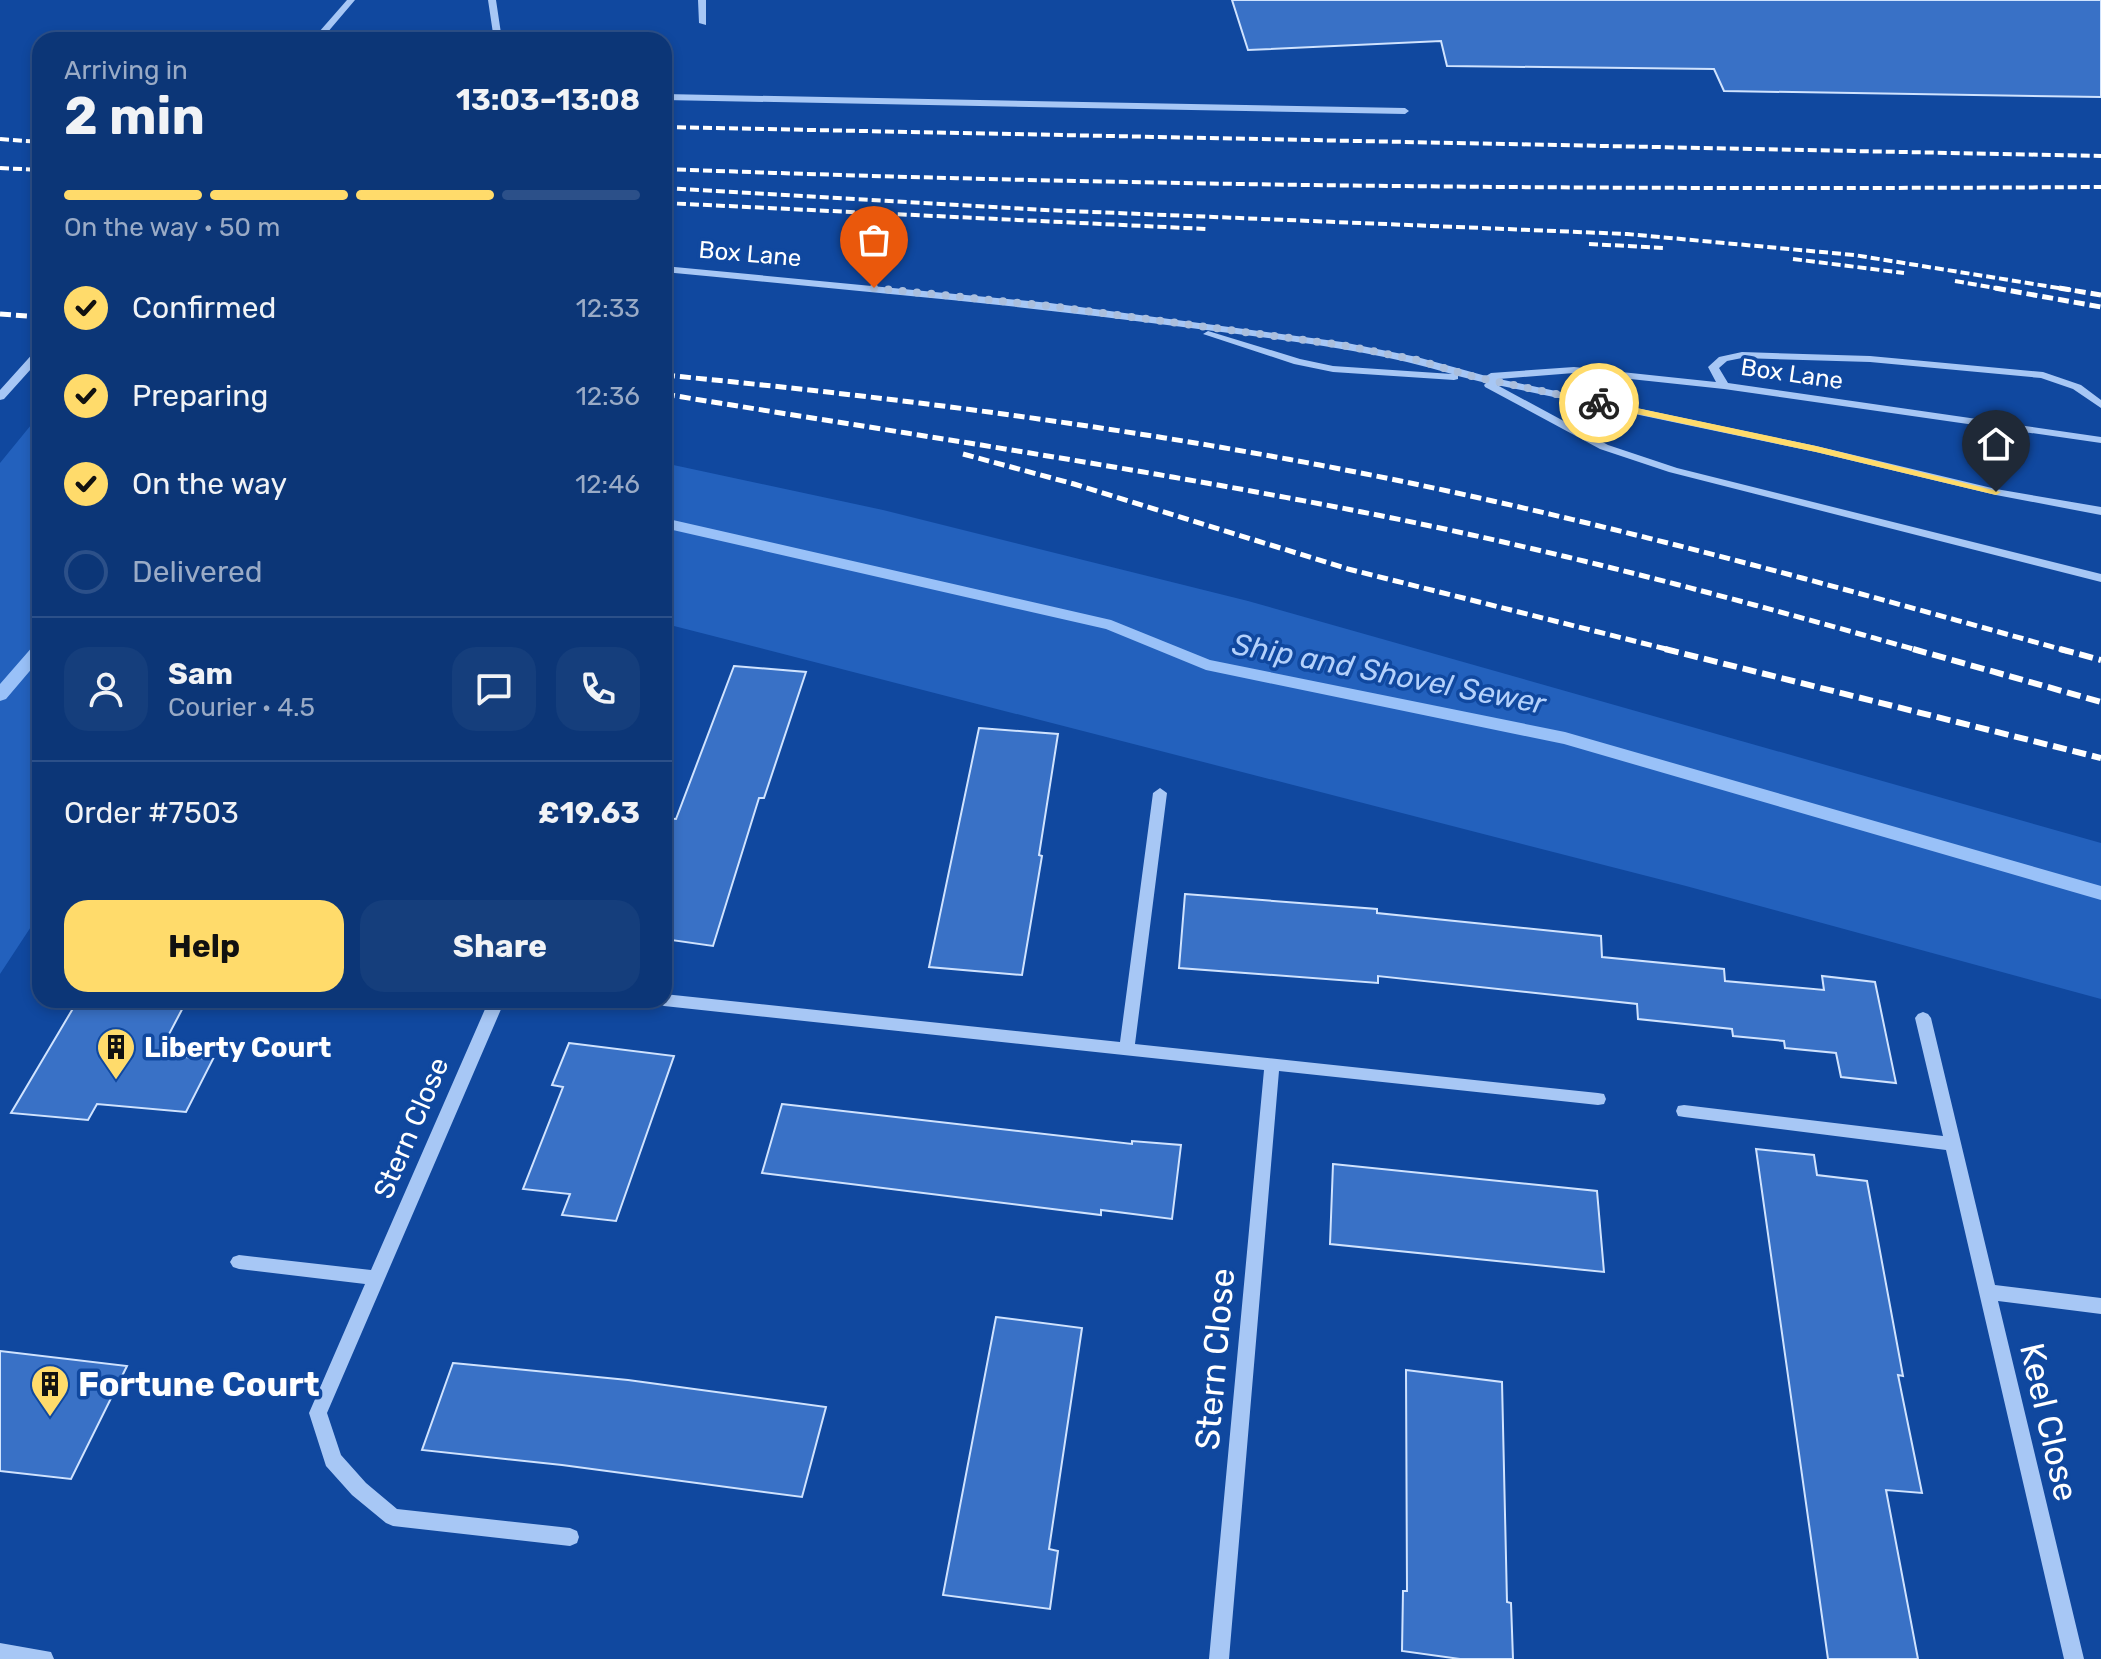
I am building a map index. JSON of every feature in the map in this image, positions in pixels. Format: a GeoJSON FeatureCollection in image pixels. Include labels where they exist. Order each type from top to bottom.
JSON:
{"type":"FeatureCollection","features":[{"type":"Feature","properties":{"kind":"street"},"geometry":{"type":"LineString","coordinates":[[323,32],[351,0]]}},
{"type":"Feature","properties":{"kind":"street"},"geometry":{"type":"LineString","coordinates":[[492,0],[497,32]]}},
{"type":"Feature","properties":{"kind":"street"},"geometry":{"type":"LineString","coordinates":[[702,0],[703,23]]}},
{"type":"Feature","properties":{"kind":"street"},"geometry":{"type":"LineString","coordinates":[[672,97],[1405,111]]}},
{"type":"Feature","properties":{"kind":"street","name":"Box Lane"},"geometry":{"type":"LineString","coordinates":[[672,270],[1050,306],[1166,321],[1342,345],[1417,360],[1475,377]]}},
{"type":"Feature","properties":{"kind":"street","name":"Box Lane"},"geometry":{"type":"LineString","coordinates":[[1166,321],[1298,362],[1333,369],[1475,377],[1574,370],[1724,386],[2101,440]]}},
{"type":"Feature","properties":{"kind":"street"},"geometry":{"type":"LineString","coordinates":[[1724,386],[1713,367],[1723,359],[1742,355],[1870,359],[2043,375],[2077,387],[2101,405]]}},
{"type":"Feature","properties":{"kind":"street"},"geometry":{"type":"LineString","coordinates":[[3,393],[32,361]]}},
{"type":"Feature","properties":{"kind":"street"},"geometry":{"type":"LineString","coordinates":[[1475,377],[1803,446],[1996,492],[2101,511]]}},
{"type":"Feature","properties":{"kind":"street"},"geometry":{"type":"LineString","coordinates":[[1475,377],[1604,447],[1659,465],[2101,578]]}},
{"type":"Feature","properties":{"kind":"street"},"geometry":{"type":"LineString","coordinates":[[1127,1048],[1160,793]]}},
{"type":"Feature","properties":{"kind":"street"},"geometry":{"type":"LineString","coordinates":[[672,1001],[1598,1099]]}},
{"type":"Feature","properties":{"kind":"street","name":"Stern Close"},"geometry":{"type":"LineString","coordinates":[[494,1008],[318,1413],[333,1460],[359,1489],[393,1517],[570,1537]]}},
{"type":"Feature","properties":{"kind":"street","name":"Keel Close"},"geometry":{"type":"LineString","coordinates":[[1923,1018],[2074,1659]]}},
{"type":"Feature","properties":{"kind":"street","name":"Stern Close"},"geometry":{"type":"LineString","coordinates":[[1219,1659],[1272,1064]]}},
{"type":"Feature","properties":{"kind":"street"},"geometry":{"type":"LineString","coordinates":[[1684,1111],[1953,1144]]}},
{"type":"Feature","properties":{"kind":"street"},"geometry":{"type":"LineString","coordinates":[[239,1262],[377,1278]]}},
{"type":"Feature","properties":{"kind":"street","name":"Keel Close"},"geometry":{"type":"LineString","coordinates":[[1988,1292],[2101,1306]]}},
{"type":"Feature","properties":{"kind":"street"},"geometry":{"type":"LineString","coordinates":[[0,1653],[44,1659]]}},
{"type":"Feature","properties":{"kind":"shaded area"},"geometry":{"type":"Polygon","coordinates":[[[32,424],[32,925],[0,974],[0,463],[32,424]]]}},
{"type":"Feature","properties":{"kind":"shaded area"},"geometry":{"type":"Polygon","coordinates":[[[672,465],[883,510],[1248,601],[2101,843],[2101,999],[1686,886],[674,626],[672,465]]]}},
{"type":"Feature","properties":{"kind":"building"},"geometry":{"type":"Polygon","coordinates":[[[1232,0],[2101,0],[2101,97],[1724,91],[1714,69],[1447,66],[1441,41],[1248,50],[1232,0]]]}},
{"type":"Feature","properties":{"kind":"building"},"geometry":{"type":"Polygon","coordinates":[[[734,666],[806,672],[764,798],[759,798],[713,946],[672,940],[672,819],[676,819],[734,666]]]}},
{"type":"Feature","properties":{"kind":"building"},"geometry":{"type":"Polygon","coordinates":[[[979,728],[1058,734],[1022,975],[929,967],[979,728]]]}},
{"type":"Feature","properties":{"kind":"building"},"geometry":{"type":"Polygon","coordinates":[[[1185,894],[1377,909],[1377,913],[1601,936],[1602,957],[1724,969],[1725,981],[1824,990],[1822,976],[1875,982],[1896,1083],[1841,1077],[1836,1053],[1785,1048],[1784,1041],[1733,1036],[1732,1029],[1638,1019],[1637,1004],[1378,976],[1378,983],[1179,968],[1185,894]]]}},
{"type":"Feature","properties":{"kind":"building","name":"Liberty Court"},"geometry":{"type":"Polygon","coordinates":[[[73,1008],[183,1008],[158,1055],[213,1059],[186,1112],[97,1104],[88,1120],[11,1113],[73,1008]]]}},
{"type":"Feature","properties":{"kind":"building"},"geometry":{"type":"Polygon","coordinates":[[[569,1043],[674,1056],[616,1221],[562,1215],[570,1194],[523,1189],[563,1087],[552,1085],[569,1043]]]}},
{"type":"Feature","properties":{"kind":"building"},"geometry":{"type":"Polygon","coordinates":[[[782,1104],[1132,1144],[1132,1141],[1181,1145],[1172,1219],[1101,1210],[1101,1215],[762,1173],[782,1104]]]}},
{"type":"Feature","properties":{"kind":"building"},"geometry":{"type":"Polygon","coordinates":[[[1756,1149],[1814,1155],[1817,1175],[1867,1181],[1903,1376],[1898,1375],[1922,1493],[1886,1490],[1918,1659],[1828,1659],[1756,1149]]]}},
{"type":"Feature","properties":{"kind":"building"},"geometry":{"type":"Polygon","coordinates":[[[1333,1164],[1597,1191],[1604,1272],[1330,1244],[1333,1164]]]}},
{"type":"Feature","properties":{"kind":"building"},"geometry":{"type":"Polygon","coordinates":[[[996,1317],[1082,1328],[1049,1549],[1058,1551],[1050,1609],[943,1595],[996,1317]]]}},
{"type":"Feature","properties":{"kind":"building","name":"Fortune Court"},"geometry":{"type":"Polygon","coordinates":[[[0,1351],[127,1366],[71,1479],[0,1471],[0,1351]]]}},
{"type":"Feature","properties":{"kind":"building"},"geometry":{"type":"Polygon","coordinates":[[[453,1363],[628,1380],[826,1407],[802,1497],[422,1450],[453,1363]]]}},
{"type":"Feature","properties":{"kind":"building"},"geometry":{"type":"Polygon","coordinates":[[[1406,1370],[1502,1382],[1507,1602],[1511,1603],[1513,1659],[1460,1659],[1402,1651],[1403,1591],[1407,1591],[1406,1370]]]}},
{"type":"Feature","properties":{"kind":"waterway","name":"Ship and Shovel Sewer"},"geometry":{"type":"LineString","coordinates":[[672,525],[1111,625],[1206,665],[1565,738],[2101,893]]}},
{"type":"Feature","properties":{"kind":"waterway","name":"Ship and Shovel Sewer"},"geometry":{"type":"LineString","coordinates":[[0,695],[32,658]]}},
{"type":"Feature","properties":{"kind":"railway"},"geometry":{"type":"LineString","coordinates":[[672,127],[2101,156]]}},
{"type":"Feature","properties":{"kind":"railway"},"geometry":{"type":"LineString","coordinates":[[0,139],[32,141]]}},
{"type":"Feature","properties":{"kind":"railway"},"geometry":{"type":"LineString","coordinates":[[0,168],[32,170]]}},
{"type":"Feature","properties":{"kind":"railway"},"geometry":{"type":"LineString","coordinates":[[672,169],[1023,180],[1382,186],[2101,187]]}},
{"type":"Feature","properties":{"kind":"railway"},"geometry":{"type":"LineString","coordinates":[[672,188],[1045,210],[1627,234],[1854,255],[2071,290]]}},
{"type":"Feature","properties":{"kind":"railway"},"geometry":{"type":"LineString","coordinates":[[672,203],[1206,229]]}},
{"type":"Feature","properties":{"kind":"railway"},"geometry":{"type":"LineString","coordinates":[[1589,244],[1665,248]]}},
{"type":"Feature","properties":{"kind":"railway"},"geometry":{"type":"LineString","coordinates":[[1793,259],[1904,273]]}},
{"type":"Feature","properties":{"kind":"railway"},"geometry":{"type":"LineString","coordinates":[[1955,281],[2006,290]]}},
{"type":"Feature","properties":{"kind":"railway"},"geometry":{"type":"LineString","coordinates":[[1995,288],[2101,307]]}},
{"type":"Feature","properties":{"kind":"railway"},"geometry":{"type":"LineString","coordinates":[[2059,288],[2071,290]]}},
{"type":"Feature","properties":{"kind":"railway"},"geometry":{"type":"LineString","coordinates":[[2071,290],[2101,295]]}},
{"type":"Feature","properties":{"kind":"railway"},"geometry":{"type":"LineString","coordinates":[[0,314],[32,316]]}},
{"type":"Feature","properties":{"kind":"railway"},"geometry":{"type":"LineString","coordinates":[[672,376],[1022,416],[1376,476],[1637,535],[2067,651]]}},
{"type":"Feature","properties":{"kind":"railway"},"geometry":{"type":"LineString","coordinates":[[672,395],[1184,479],[1428,525],[1640,575],[1920,651]]}},
{"type":"Feature","properties":{"kind":"railway"},"geometry":{"type":"LineString","coordinates":[[963,454],[1074,484],[1348,569],[1674,651]]}},
{"type":"Feature","properties":{"kind":"railway"},"geometry":{"type":"LineString","coordinates":[[1665,649],[2101,758]]}},
{"type":"Feature","properties":{"kind":"railway"},"geometry":{"type":"LineString","coordinates":[[1913,649],[2101,702]]}},
{"type":"Feature","properties":{"kind":"railway"},"geometry":{"type":"LineString","coordinates":[[2060,649],[2101,660]]}},
{"type":"Feature","properties":{"kind":"way so far"},"geometry":{"type":"LineString","coordinates":[[874,288],[1050,306],[1342,345],[1599,403]]}},
{"type":"Feature","properties":{"kind":"place","name":"Liberty Court"},"geometry":{"type":"Point","coordinates":[116,1081]}},
{"type":"Feature","properties":{"kind":"place","name":"Fortune Court"},"geometry":{"type":"Point","coordinates":[50,1418]}},
{"type":"Feature","properties":{"kind":"route"},"geometry":{"type":"LineString","coordinates":[[1599,403],[1816,449],[1996,492]]}}]}
